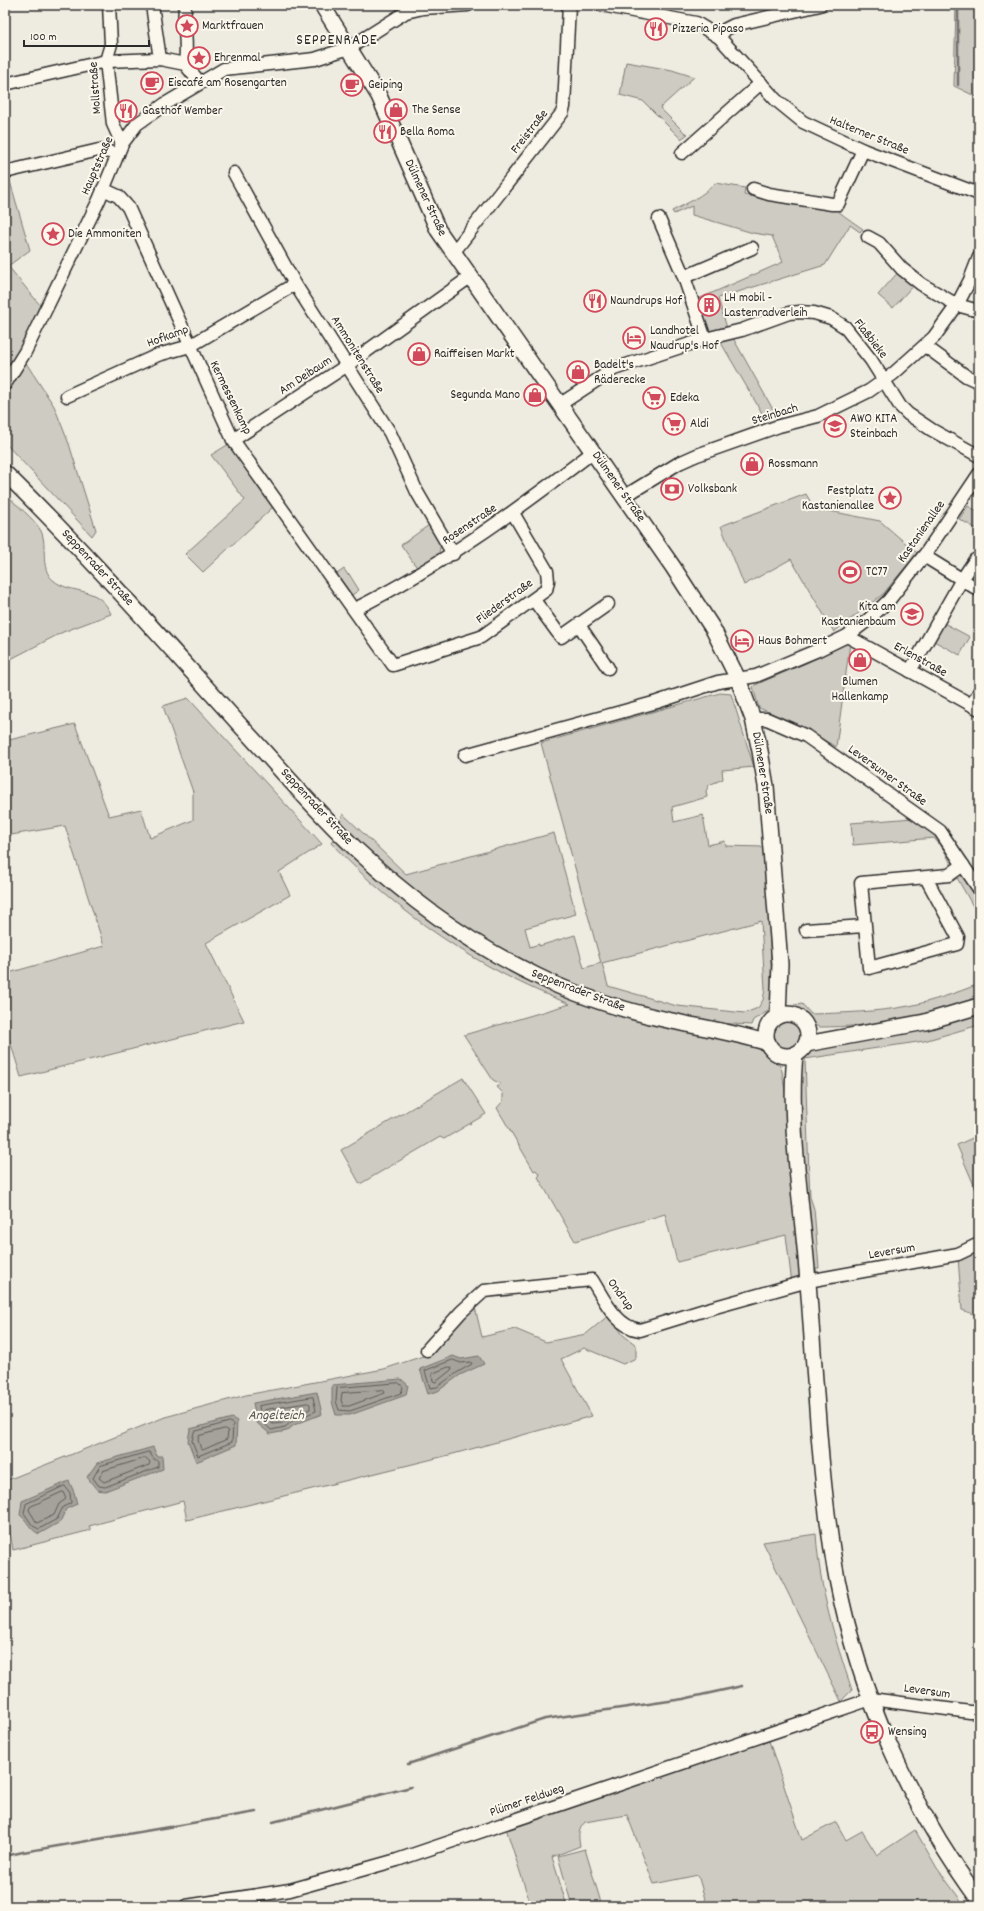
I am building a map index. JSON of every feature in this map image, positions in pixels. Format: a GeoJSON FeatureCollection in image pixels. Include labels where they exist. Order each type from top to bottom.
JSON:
{"type":"FeatureCollection","features":[{"type":"Feature","properties":{"kind":"main road","name":"Dülmener Straße"},"geometry":{"type":"LineString","coordinates":[[322,5],[379,96],[438,230],[456,249],[470,277],[559,405],[625,496],[700,607],[713,629],[738,679],[753,719],[766,786],[780,964],[794,1016]]}},
{"type":"Feature","properties":{"kind":"main road","name":"Seppenrader Straße"},"geometry":{"type":"LineString","coordinates":[[5,472],[85,554],[287,777],[350,844],[403,891],[447,925],[495,954],[539,977],[587,997],[631,1011],[768,1042]]}},
{"type":"Feature","properties":{"kind":"main road","name":"Dülmener Straße"},"geometry":{"type":"LineString","coordinates":[[773,1021],[780,964]]}},
{"type":"Feature","properties":{"kind":"main road"},"geometry":{"type":"LineString","coordinates":[[979,1006],[925,1022],[794,1051],[772,1049],[766,1037],[773,1021],[786,1014],[799,1018],[806,1028],[808,1036],[794,1051],[794,1119],[825,1497],[836,1572],[852,1640],[882,1729],[915,1800],[951,1861],[979,1900]]}},
{"type":"Feature","properties":{"kind":"main road","name":"Seppenrader Straße"},"geometry":{"type":"LineString","coordinates":[[704,1028],[773,1021]]}},
{"type":"Feature","properties":{"kind":"main road"},"geometry":{"type":"LineString","coordinates":[[806,1028],[875,1032]]}},
{"type":"Feature","properties":{"kind":"street","name":"Mollstraße"},"geometry":{"type":"LineString","coordinates":[[108,5],[112,44],[106,60],[113,124],[120,149]]}},
{"type":"Feature","properties":{"kind":"street"},"geometry":{"type":"LineString","coordinates":[[152,5],[160,59]]}},
{"type":"Feature","properties":{"kind":"street"},"geometry":{"type":"LineString","coordinates":[[185,5],[183,22],[185,64],[200,83]]}},
{"type":"Feature","properties":{"kind":"street"},"geometry":{"type":"LineString","coordinates":[[349,48],[404,9],[468,5]]}},
{"type":"Feature","properties":{"kind":"street","name":"Freistraße"},"geometry":{"type":"LineString","coordinates":[[456,249],[562,113],[564,106],[569,5]]}},
{"type":"Feature","properties":{"kind":"street","name":"Halterner Straße"},"geometry":{"type":"LineString","coordinates":[[602,5],[696,23],[719,37],[776,100],[803,122],[863,150],[979,194]]}},
{"type":"Feature","properties":{"kind":"street"},"geometry":{"type":"LineString","coordinates":[[719,37],[734,25],[820,5]]}},
{"type":"Feature","properties":{"kind":"street","name":"Hauptstraße"},"geometry":{"type":"LineString","coordinates":[[5,384],[24,352],[103,189],[120,149],[138,124],[165,104],[224,69],[315,59],[349,48]]}},
{"type":"Feature","properties":{"kind":"street"},"geometry":{"type":"LineString","coordinates":[[5,84],[106,60],[160,59],[185,64]]}},
{"type":"Feature","properties":{"kind":"street"},"geometry":{"type":"LineString","coordinates":[[682,153],[761,83]]}},
{"type":"Feature","properties":{"kind":"street"},"geometry":{"type":"LineString","coordinates":[[5,172],[99,150],[120,149]]}},
{"type":"Feature","properties":{"kind":"street"},"geometry":{"type":"LineString","coordinates":[[753,189],[769,194],[838,204],[863,150]]}},
{"type":"Feature","properties":{"kind":"street","name":"Ammonitenstraße"},"geometry":{"type":"LineString","coordinates":[[234,173],[296,284],[346,366],[390,433],[417,492],[453,554]]}},
{"type":"Feature","properties":{"kind":"street","name":"Kermessenkamp"},"geometry":{"type":"LineString","coordinates":[[103,189],[118,196],[128,207],[233,440],[355,609]]}},
{"type":"Feature","properties":{"kind":"street"},"geometry":{"type":"LineString","coordinates":[[658,219],[684,277],[705,339]]}},
{"type":"Feature","properties":{"kind":"street"},"geometry":{"type":"LineString","coordinates":[[868,237],[879,243],[902,269],[921,284],[957,305],[979,311]]}},
{"type":"Feature","properties":{"kind":"street"},"geometry":{"type":"LineString","coordinates":[[684,277],[752,248]]}},
{"type":"Feature","properties":{"kind":"street","name":"Steinbach"},"geometry":{"type":"LineString","coordinates":[[625,496],[679,463],[779,426],[818,416],[855,399],[894,374],[925,346],[957,305],[970,280],[979,257]]}},
{"type":"Feature","properties":{"kind":"street","name":"Am Deibaum"},"geometry":{"type":"LineString","coordinates":[[233,440],[402,328],[470,277]]}},
{"type":"Feature","properties":{"kind":"street","name":"Hofkamp"},"geometry":{"type":"LineString","coordinates":[[67,396],[158,354],[190,346],[296,284]]}},
{"type":"Feature","properties":{"kind":"street","name":"Flaßbieke"},"geometry":{"type":"LineString","coordinates":[[559,405],[614,369],[705,339],[742,330],[790,313],[814,313],[831,318],[845,327],[857,341],[900,406],[908,414],[932,430],[979,456]]}},
{"type":"Feature","properties":{"kind":"street"},"geometry":{"type":"LineString","coordinates":[[925,346],[966,376],[979,382]]}},
{"type":"Feature","properties":{"kind":"street","name":"Rosenstraße"},"geometry":{"type":"LineString","coordinates":[[355,609],[400,587],[453,554],[514,513],[593,452]]}},
{"type":"Feature","properties":{"kind":"street","name":"Kastanienallee"},"geometry":{"type":"LineString","coordinates":[[465,755],[657,702],[718,682],[756,676],[847,636],[879,610],[924,556],[979,474]]}},
{"type":"Feature","properties":{"kind":"street","name":"Fliederstraße"},"geometry":{"type":"LineString","coordinates":[[355,609],[393,665],[481,637],[546,590],[549,577],[514,513]]}},
{"type":"Feature","properties":{"kind":"street"},"geometry":{"type":"LineString","coordinates":[[924,556],[979,590]]}},
{"type":"Feature","properties":{"kind":"street"},"geometry":{"type":"LineString","coordinates":[[910,671],[961,580],[975,560]]}},
{"type":"Feature","properties":{"kind":"street"},"geometry":{"type":"LineString","coordinates":[[534,600],[561,637],[608,604]]}},
{"type":"Feature","properties":{"kind":"street"},"geometry":{"type":"LineString","coordinates":[[579,625],[608,668]]}},
{"type":"Feature","properties":{"kind":"street","name":"Erlenstraße"},"geometry":{"type":"LineString","coordinates":[[847,636],[976,707]]}},
{"type":"Feature","properties":{"kind":"street"},"geometry":{"type":"LineString","coordinates":[[976,707],[979,692]]}},
{"type":"Feature","properties":{"kind":"street","name":"Leversumer Straße"},"geometry":{"type":"LineString","coordinates":[[753,719],[767,719],[806,736],[940,831],[979,889]]}},
{"type":"Feature","properties":{"kind":"street"},"geometry":{"type":"LineString","coordinates":[[926,878],[958,937],[957,944],[869,968],[861,883],[949,875],[963,865]]}},
{"type":"Feature","properties":{"kind":"street"},"geometry":{"type":"LineString","coordinates":[[806,930],[864,926]]}},
{"type":"Feature","properties":{"kind":"street","name":"Leversum"},"geometry":{"type":"LineString","coordinates":[[808,1281],[958,1254],[979,1244]]}},
{"type":"Feature","properties":{"kind":"street","name":"Ondrup"},"geometry":{"type":"LineString","coordinates":[[427,1350],[461,1312],[484,1291],[592,1280],[621,1322],[631,1329],[640,1330],[808,1281]]}},
{"type":"Feature","properties":{"kind":"street","name":"Leversum"},"geometry":{"type":"LineString","coordinates":[[871,1699],[979,1712]]}},
{"type":"Feature","properties":{"kind":"street","name":"Plümer Feldweg"},"geometry":{"type":"LineString","coordinates":[[186,1906],[290,1890],[397,1860],[871,1699]]}},
{"type":"Feature","properties":{"kind":"shaded area"},"geometry":{"type":"Polygon","coordinates":[[[956,5],[979,5],[979,98],[954,86],[956,5]]]}},
{"type":"Feature","properties":{"kind":"shaded area"},"geometry":{"type":"Polygon","coordinates":[[[626,62],[672,70],[694,77],[660,108],[685,133],[688,134],[681,139],[643,101],[620,95],[626,62]]]}},
{"type":"Feature","properties":{"kind":"shaded area"},"geometry":{"type":"Polygon","coordinates":[[[9,178],[30,250],[8,266],[40,305],[19,351],[5,374],[5,179],[9,178]]]}},
{"type":"Feature","properties":{"kind":"shaded area"},"geometry":{"type":"Polygon","coordinates":[[[715,183],[745,188],[744,195],[835,208],[863,229],[860,232],[850,225],[825,265],[718,298],[727,328],[709,332],[696,300],[783,262],[772,236],[753,233],[692,215],[692,206],[674,214],[672,211],[700,195],[715,183]]]}},
{"type":"Feature","properties":{"kind":"shaded area"},"geometry":{"type":"Polygon","coordinates":[[[900,270],[915,283],[893,308],[878,295],[900,270]]]}},
{"type":"Feature","properties":{"kind":"shaded area"},"geometry":{"type":"Polygon","coordinates":[[[733,338],[780,422],[769,425],[720,341],[733,338]]]}},
{"type":"Feature","properties":{"kind":"shaded area"},"geometry":{"type":"Polygon","coordinates":[[[26,363],[54,406],[69,444],[96,530],[92,536],[5,443],[5,397],[26,363]]]}},
{"type":"Feature","properties":{"kind":"shaded area"},"geometry":{"type":"Polygon","coordinates":[[[229,444],[278,505],[272,508],[203,572],[185,554],[245,500],[211,455],[229,444]]]}},
{"type":"Feature","properties":{"kind":"shaded area"},"geometry":{"type":"Polygon","coordinates":[[[5,494],[30,517],[41,531],[44,543],[46,569],[53,580],[60,585],[92,594],[99,598],[106,605],[111,614],[63,632],[5,662],[5,494]]]}},
{"type":"Feature","properties":{"kind":"shaded area","name":"TC77"},"geometry":{"type":"Polygon","coordinates":[[[806,494],[814,508],[880,521],[917,553],[883,594],[834,632],[791,559],[744,585],[721,526],[806,494]]]}},
{"type":"Feature","properties":{"kind":"shaded area"},"geometry":{"type":"Polygon","coordinates":[[[968,506],[979,512],[979,530],[959,519],[968,506]]]}},
{"type":"Feature","properties":{"kind":"shaded area"},"geometry":{"type":"Polygon","coordinates":[[[429,525],[441,544],[438,556],[418,569],[401,545],[429,525]]]}},
{"type":"Feature","properties":{"kind":"shaded area"},"geometry":{"type":"Polygon","coordinates":[[[344,569],[359,590],[352,595],[337,574],[344,569]]]}},
{"type":"Feature","properties":{"kind":"shaded area"},"geometry":{"type":"Polygon","coordinates":[[[942,622],[970,637],[960,655],[932,640],[942,622]]]}},
{"type":"Feature","properties":{"kind":"shaded area"},"geometry":{"type":"Polygon","coordinates":[[[845,643],[850,643],[836,747],[797,724],[759,708],[753,687],[755,685],[806,663],[845,643]]]}},
{"type":"Feature","properties":{"kind":"shaded area"},"geometry":{"type":"Polygon","coordinates":[[[720,693],[731,694],[754,767],[722,770],[723,779],[709,785],[706,791],[707,797],[672,807],[674,822],[703,815],[708,845],[725,841],[726,846],[763,847],[771,959],[770,1001],[768,1011],[753,1020],[751,1025],[716,1023],[618,1002],[537,971],[435,910],[339,825],[343,814],[406,874],[554,833],[576,914],[525,928],[530,947],[539,944],[539,946],[575,935],[584,968],[601,963],[541,743],[720,693]],[[761,921],[602,963],[608,986],[677,1006],[745,1013],[758,1008],[763,1000],[765,989],[761,921]]]}},
{"type":"Feature","properties":{"kind":"shaded area"},"geometry":{"type":"Polygon","coordinates":[[[188,698],[322,844],[279,872],[290,895],[206,943],[244,1021],[21,1077],[5,1025],[5,974],[104,946],[65,826],[5,836],[5,741],[75,724],[109,816],[141,809],[150,838],[193,820],[193,792],[163,706],[188,698]]]}},
{"type":"Feature","properties":{"kind":"shaded area"},"geometry":{"type":"Polygon","coordinates":[[[913,818],[939,838],[957,865],[953,868],[944,850],[934,838],[853,845],[851,823],[913,818]]]}},
{"type":"Feature","properties":{"kind":"shaded area"},"geometry":{"type":"Polygon","coordinates":[[[335,835],[519,972],[762,1045],[778,1062],[782,1071],[788,1112],[802,1276],[792,1284],[786,1235],[677,1262],[665,1214],[575,1241],[538,1177],[540,1175],[536,1170],[534,1171],[497,1108],[503,1101],[503,1093],[497,1087],[501,1084],[493,1080],[464,1035],[570,1004],[537,990],[472,957],[412,916],[357,869],[331,843],[335,835]]]}},
{"type":"Feature","properties":{"kind":"shaded area"},"geometry":{"type":"Polygon","coordinates":[[[956,876],[966,876],[979,897],[979,917],[956,876]]]}},
{"type":"Feature","properties":{"kind":"shaded area"},"geometry":{"type":"Polygon","coordinates":[[[979,984],[979,1000],[940,1012],[880,1023],[840,1027],[819,1027],[812,1024],[794,1005],[802,1004],[811,1014],[885,1010],[927,1002],[979,984]]]}},
{"type":"Feature","properties":{"kind":"shaded area"},"geometry":{"type":"Polygon","coordinates":[[[979,1011],[979,1025],[924,1041],[805,1059],[810,1197],[814,1209],[819,1268],[816,1268],[817,1276],[813,1275],[799,1127],[801,1057],[808,1049],[979,1011]]]}},
{"type":"Feature","properties":{"kind":"shaded area"},"geometry":{"type":"Polygon","coordinates":[[[787,1020],[798,1024],[802,1035],[798,1046],[787,1050],[776,1046],[772,1035],[776,1024],[787,1020]]]}},
{"type":"Feature","properties":{"kind":"shaded area"},"geometry":{"type":"Polygon","coordinates":[[[463,1078],[486,1114],[444,1139],[440,1137],[360,1184],[341,1150],[463,1078]]]}},
{"type":"Feature","properties":{"kind":"shaded area"},"geometry":{"type":"Polygon","coordinates":[[[979,1135],[979,1197],[957,1145],[979,1135]]]}},
{"type":"Feature","properties":{"kind":"shaded area"},"geometry":{"type":"Polygon","coordinates":[[[979,1247],[979,1316],[962,1310],[958,1257],[979,1247]]]}},
{"type":"Feature","properties":{"kind":"shaded area"},"geometry":{"type":"Polygon","coordinates":[[[474,1303],[482,1337],[515,1329],[546,1342],[586,1334],[609,1315],[623,1335],[636,1345],[636,1358],[623,1364],[584,1348],[561,1359],[592,1416],[453,1454],[187,1520],[183,1501],[89,1526],[91,1530],[13,1550],[5,1502],[5,1481],[165,1417],[246,1395],[384,1369],[429,1354],[474,1303]]]}},
{"type":"Feature","properties":{"kind":"shaded area"},"geometry":{"type":"Polygon","coordinates":[[[816,1534],[824,1594],[839,1651],[852,1690],[841,1701],[763,1542],[816,1534]]]}},
{"type":"Feature","properties":{"kind":"shaded area"},"geometry":{"type":"Polygon","coordinates":[[[768,1738],[802,1840],[836,1822],[846,1840],[862,1831],[877,1855],[915,1830],[937,1868],[965,1906],[707,1906],[698,1875],[654,1884],[627,1815],[585,1822],[579,1833],[580,1846],[552,1857],[567,1906],[531,1906],[506,1828],[768,1738]]]}},
{"type":"Feature","properties":{"kind":"shaded area"},"geometry":{"type":"Polygon","coordinates":[[[585,1849],[602,1906],[572,1906],[558,1856],[585,1849]]]}},
{"type":"Feature","properties":{"kind":"water"},"geometry":{"type":"Polygon","coordinates":[[[453,1356],[461,1359],[479,1356],[484,1364],[460,1375],[438,1391],[428,1394],[420,1369],[453,1356]]]}},
{"type":"Feature","properties":{"kind":"water"},"geometry":{"type":"Polygon","coordinates":[[[401,1379],[408,1385],[406,1395],[350,1415],[336,1415],[332,1402],[332,1385],[401,1379]]]}},
{"type":"Feature","properties":{"kind":"water","name":"Angelteich"},"geometry":{"type":"Polygon","coordinates":[[[317,1392],[322,1414],[294,1425],[287,1431],[270,1434],[257,1423],[253,1403],[317,1392]]]}},
{"type":"Feature","properties":{"kind":"water"},"geometry":{"type":"Polygon","coordinates":[[[232,1418],[237,1421],[236,1445],[196,1462],[188,1441],[190,1429],[232,1418]]]}},
{"type":"Feature","properties":{"kind":"water"},"geometry":{"type":"Polygon","coordinates":[[[153,1447],[157,1456],[162,1456],[163,1469],[105,1491],[97,1490],[87,1477],[97,1463],[153,1447]]]}},
{"type":"Feature","properties":{"kind":"water"},"geometry":{"type":"Polygon","coordinates":[[[69,1481],[77,1504],[66,1509],[60,1522],[39,1534],[20,1515],[22,1501],[69,1481]]]}},
{"type":"Feature","properties":{"kind":"waterway"},"geometry":{"type":"LineString","coordinates":[[958,5],[958,85]]}},
{"type":"Feature","properties":{"kind":"waterway"},"geometry":{"type":"LineString","coordinates":[[408,1764],[545,1719],[683,1699],[742,1686]]}},
{"type":"Feature","properties":{"kind":"waterway"},"geometry":{"type":"LineString","coordinates":[[273,1822],[411,1787]]}},
{"type":"Feature","properties":{"kind":"waterway"},"geometry":{"type":"LineString","coordinates":[[5,1856],[256,1812]]}},
{"type":"Feature","properties":{"kind":"place","name":"Marktfrauen"},"geometry":{"type":"Point","coordinates":[187,26]}},
{"type":"Feature","properties":{"kind":"place","name":"Pizzeria Pipaso"},"geometry":{"type":"Point","coordinates":[656,29]}},
{"type":"Feature","properties":{"kind":"place","name":"Ehrenmal"},"geometry":{"type":"Point","coordinates":[199,58]}},
{"type":"Feature","properties":{"kind":"place","name":"Eiscafé am Rosengarten"},"geometry":{"type":"Point","coordinates":[152,83]}},
{"type":"Feature","properties":{"kind":"place","name":"Geiping"},"geometry":{"type":"Point","coordinates":[352,85]}},
{"type":"Feature","properties":{"kind":"place","name":"The Sense"},"geometry":{"type":"Point","coordinates":[396,110]}},
{"type":"Feature","properties":{"kind":"place","name":"Gasthof Wember"},"geometry":{"type":"Point","coordinates":[126,111]}},
{"type":"Feature","properties":{"kind":"place","name":"Bella Roma"},"geometry":{"type":"Point","coordinates":[385,132]}},
{"type":"Feature","properties":{"kind":"place","name":"Die Ammoniten"},"geometry":{"type":"Point","coordinates":[53,234]}},
{"type":"Feature","properties":{"kind":"place","name":"Naundrups Hof"},"geometry":{"type":"Point","coordinates":[595,301]}},
{"type":"Feature","properties":{"kind":"place","name":"LH mobil - Lastenradverleih"},"geometry":{"type":"Point","coordinates":[709,305]}},
{"type":"Feature","properties":{"kind":"place","name":"Landhotel Naudrup's Hof"},"geometry":{"type":"Point","coordinates":[634,338]}},
{"type":"Feature","properties":{"kind":"place","name":"Raiffeisen Markt"},"geometry":{"type":"Point","coordinates":[419,354]}},
{"type":"Feature","properties":{"kind":"place","name":"Badelt's Räderecke"},"geometry":{"type":"Point","coordinates":[578,372]}},
{"type":"Feature","properties":{"kind":"place","name":"Segunda Mano"},"geometry":{"type":"Point","coordinates":[535,395]}},
{"type":"Feature","properties":{"kind":"place","name":"Edeka"},"geometry":{"type":"Point","coordinates":[654,398]}},
{"type":"Feature","properties":{"kind":"place","name":"Aldi"},"geometry":{"type":"Point","coordinates":[674,424]}},
{"type":"Feature","properties":{"kind":"place","name":"AWO KITA Steinbach"},"geometry":{"type":"Point","coordinates":[835,426]}},
{"type":"Feature","properties":{"kind":"place","name":"Rossmann"},"geometry":{"type":"Point","coordinates":[752,464]}},
{"type":"Feature","properties":{"kind":"place","name":"Volksbank"},"geometry":{"type":"Point","coordinates":[672,489]}},
{"type":"Feature","properties":{"kind":"place","name":"Festplatz Kastanienallee"},"geometry":{"type":"Point","coordinates":[890,498]}},
{"type":"Feature","properties":{"kind":"place","name":"TC77"},"geometry":{"type":"Point","coordinates":[850,572]}},
{"type":"Feature","properties":{"kind":"place","name":"Kita am Kastanienbaum"},"geometry":{"type":"Point","coordinates":[912,614]}},
{"type":"Feature","properties":{"kind":"place","name":"Haus Bohmert"},"geometry":{"type":"Point","coordinates":[742,641]}},
{"type":"Feature","properties":{"kind":"place","name":"Blumen Hallenkamp"},"geometry":{"type":"Point","coordinates":[860,660]}},
{"type":"Feature","properties":{"kind":"place","name":"Wensing"},"geometry":{"type":"Point","coordinates":[872,1732]}},
{"type":"Feature","properties":{"kind":"district","name":"SEPPENRADE"},"geometry":{"type":"Point","coordinates":[337,41]}}]}
